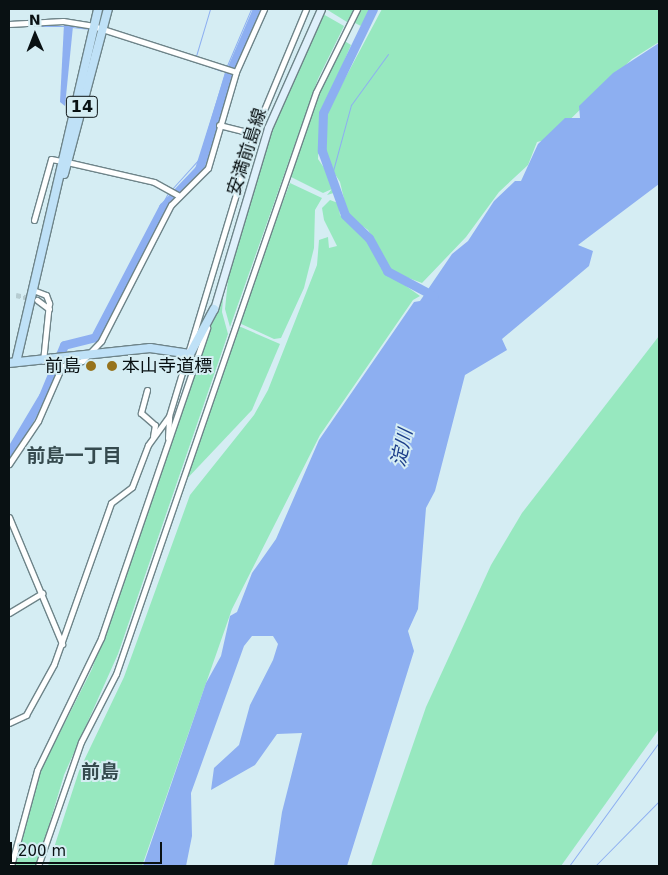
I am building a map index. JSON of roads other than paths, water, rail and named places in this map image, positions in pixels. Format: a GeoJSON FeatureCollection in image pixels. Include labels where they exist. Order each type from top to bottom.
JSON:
{"type":"FeatureCollection","features":[{"type":"Feature","properties":{"kind":"main road","name":"14"},"geometry":{"type":"LineString","coordinates":[[13,363],[34,290],[55,205],[98,9]]}},
{"type":"Feature","properties":{"kind":"main road","name":"14"},"geometry":{"type":"LineString","coordinates":[[64,161],[108,9]]}},
{"type":"Feature","properties":{"kind":"main road","name":"安満前島線"},"geometry":{"type":"LineString","coordinates":[[214,309],[268,128],[320,9]]}},
{"type":"Feature","properties":{"kind":"main road"},"geometry":{"type":"LineString","coordinates":[[13,363],[150,348],[190,354],[214,309]]}},
{"type":"Feature","properties":{"kind":"street"},"geometry":{"type":"LineString","coordinates":[[34,290],[46,295],[48,309],[45,361],[60,368],[80,362],[101,341],[179,196],[208,168],[236,72],[262,9]]}},
{"type":"Feature","properties":{"kind":"street"},"geometry":{"type":"LineString","coordinates":[[168,441],[169,416],[190,354],[254,134],[306,9]]}},
{"type":"Feature","properties":{"kind":"street"},"geometry":{"type":"LineString","coordinates":[[38,866],[82,742],[116,674],[316,92],[357,9]]}},
{"type":"Feature","properties":{"kind":"street"},"geometry":{"type":"LineString","coordinates":[[9,24],[63,21],[93,26],[236,72]]}},
{"type":"Feature","properties":{"kind":"street"},"geometry":{"type":"LineString","coordinates":[[219,125],[254,134]]}},
{"type":"Feature","properties":{"kind":"street"},"geometry":{"type":"LineString","coordinates":[[34,220],[51,159],[172,188],[179,196]]}},
{"type":"Feature","properties":{"kind":"street"},"geometry":{"type":"LineString","coordinates":[[37,300],[48,309]]}},
{"type":"Feature","properties":{"kind":"street"},"geometry":{"type":"LineString","coordinates":[[11,866],[37,770],[94,658],[214,309]]}},
{"type":"Feature","properties":{"kind":"street"},"geometry":{"type":"LineString","coordinates":[[9,464],[38,421],[60,368]]}},
{"type":"Feature","properties":{"kind":"street"},"geometry":{"type":"LineString","coordinates":[[147,390],[141,413],[155,425],[153,438]]}},
{"type":"Feature","properties":{"kind":"street"},"geometry":{"type":"LineString","coordinates":[[9,723],[26,715],[62,644],[111,503],[132,487],[153,438],[169,416]]}},
{"type":"Feature","properties":{"kind":"street"},"geometry":{"type":"LineString","coordinates":[[9,517],[62,644]]}},
{"type":"Feature","properties":{"kind":"street"},"geometry":{"type":"LineString","coordinates":[[9,613],[42,593]]}},
{"type":"Feature","properties":{"kind":"water"},"geometry":{"type":"Polygon","coordinates":[[[64,24],[73,26],[65,106],[60,102],[64,24]]]}},
{"type":"Feature","properties":{"kind":"water","name":"淀川"},"geometry":{"type":"Polygon","coordinates":[[[659,43],[659,184],[578,245],[593,251],[589,266],[502,339],[507,350],[465,375],[435,491],[426,508],[418,609],[408,631],[414,651],[347,866],[274,866],[282,812],[302,733],[277,734],[255,765],[211,790],[214,768],[239,745],[250,705],[273,660],[278,644],[273,636],[252,636],[244,646],[191,793],[192,836],[186,866],[143,866],[206,683],[221,656],[230,616],[237,612],[252,573],[276,539],[319,440],[414,302],[420,301],[452,254],[468,241],[494,201],[515,181],[521,181],[538,144],[565,118],[580,118],[579,106],[613,73],[659,43]]]}},
{"type":"Feature","properties":{"kind":"waterway"},"geometry":{"type":"LineString","coordinates":[[196,56],[210,9]]}},
{"type":"Feature","properties":{"kind":"waterway"},"geometry":{"type":"LineString","coordinates":[[226,68],[251,9]]}},
{"type":"Feature","properties":{"kind":"waterway"},"geometry":{"type":"LineString","coordinates":[[9,453],[43,396],[64,345],[95,337],[163,207],[199,169],[229,74],[257,9]]}},
{"type":"Feature","properties":{"kind":"waterway"},"geometry":{"type":"LineString","coordinates":[[373,9],[323,113],[322,151],[345,215],[369,238],[387,271],[434,296]]}},
{"type":"Feature","properties":{"kind":"waterway"},"geometry":{"type":"LineString","coordinates":[[19,26],[65,26]]}},
{"type":"Feature","properties":{"kind":"waterway"},"geometry":{"type":"LineString","coordinates":[[72,27],[90,29]]}},
{"type":"Feature","properties":{"kind":"waterway"},"geometry":{"type":"LineString","coordinates":[[130,41],[150,47]]}},
{"type":"Feature","properties":{"kind":"waterway"},"geometry":{"type":"LineString","coordinates":[[331,178],[351,105],[388,54]]}},
{"type":"Feature","properties":{"kind":"waterway"},"geometry":{"type":"LineString","coordinates":[[203,64],[221,71]]}},
{"type":"Feature","properties":{"kind":"waterway"},"geometry":{"type":"LineString","coordinates":[[171,190],[199,159],[225,72]]}},
{"type":"Feature","properties":{"kind":"waterway"},"geometry":{"type":"LineString","coordinates":[[121,281],[168,193]]}},
{"type":"Feature","properties":{"kind":"waterway"},"geometry":{"type":"LineString","coordinates":[[569,866],[659,742]]}},
{"type":"Feature","properties":{"kind":"waterway"},"geometry":{"type":"LineString","coordinates":[[595,866],[659,801]]}},
{"type":"Feature","properties":{"kind":"tunnel"},"geometry":{"type":"LineString","coordinates":[[16,295],[34,299]]}},
{"type":"Feature","properties":{"kind":"place","name":"前島"},"geometry":{"type":"Point","coordinates":[91,366]}},
{"type":"Feature","properties":{"kind":"place","name":"本山寺道標"},"geometry":{"type":"Point","coordinates":[112,366]}},
{"type":"Feature","properties":{"kind":"district","name":"前島一丁目"},"geometry":{"type":"Point","coordinates":[74,456]}},
{"type":"Feature","properties":{"kind":"district","name":"前島"},"geometry":{"type":"Point","coordinates":[100,772]}}]}
